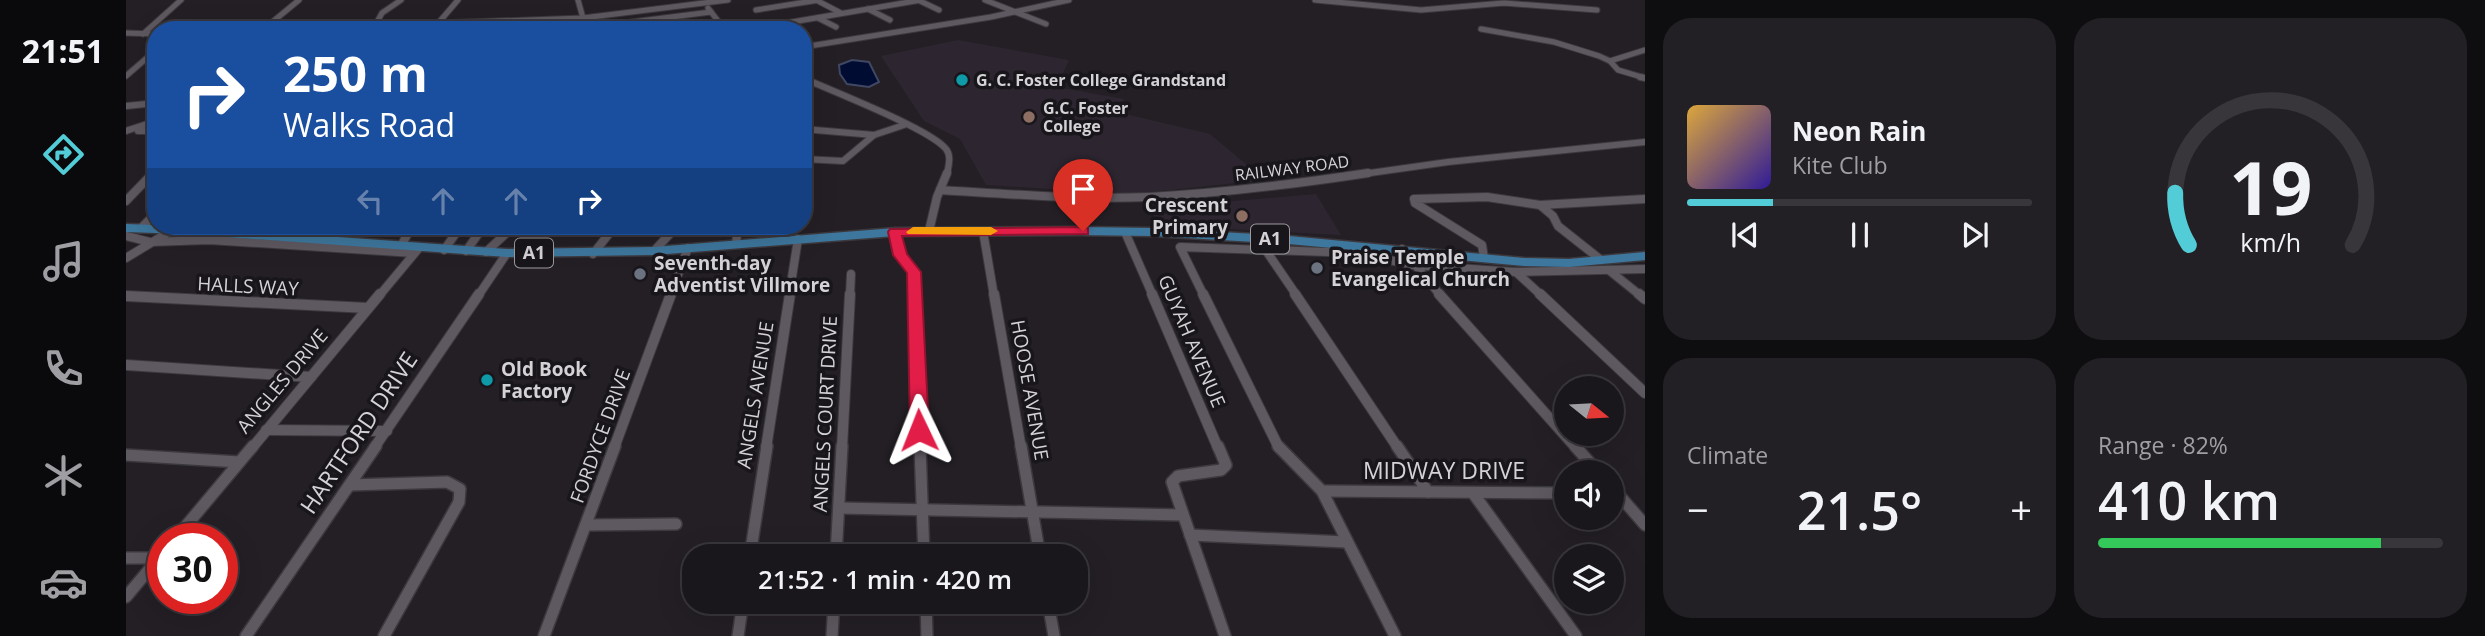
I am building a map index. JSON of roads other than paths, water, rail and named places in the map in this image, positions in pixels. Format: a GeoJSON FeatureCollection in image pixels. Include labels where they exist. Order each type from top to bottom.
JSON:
{"type":"FeatureCollection","features":[{"type":"Feature","properties":{"kind":"main road","name":"A1"},"geometry":{"type":"LineString","coordinates":[[126,226],[147,226]]}},
{"type":"Feature","properties":{"kind":"main road","name":"A1"},"geometry":{"type":"LineString","coordinates":[[126,226],[147,227]]}},
{"type":"Feature","properties":{"kind":"main road","name":"A1"},"geometry":{"type":"LineString","coordinates":[[276,235],[401,246],[416,251],[593,254],[895,232],[1125,232],[1219,242],[1402,249],[1484,258],[1569,262],[1645,256]]}},
{"type":"Feature","properties":{"kind":"street"},"geometry":{"type":"LineString","coordinates":[[158,21],[181,0]]}},
{"type":"Feature","properties":{"kind":"street"},"geometry":{"type":"LineString","coordinates":[[274,21],[299,0]]}},
{"type":"Feature","properties":{"kind":"street"},"geometry":{"type":"LineString","coordinates":[[378,21],[382,13],[401,0]]}},
{"type":"Feature","properties":{"kind":"street"},"geometry":{"type":"LineString","coordinates":[[440,21],[458,0]]}},
{"type":"Feature","properties":{"kind":"street"},"geometry":{"type":"LineString","coordinates":[[578,0],[583,18]]}},
{"type":"Feature","properties":{"kind":"street"},"geometry":{"type":"LineString","coordinates":[[665,0],[670,7]]}},
{"type":"Feature","properties":{"kind":"street"},"geometry":{"type":"LineString","coordinates":[[440,21],[583,18],[692,2],[727,0]]}},
{"type":"Feature","properties":{"kind":"street"},"geometry":{"type":"LineString","coordinates":[[756,10],[817,0],[841,13]]}},
{"type":"Feature","properties":{"kind":"street"},"geometry":{"type":"LineString","coordinates":[[800,21],[919,0],[939,10]]}},
{"type":"Feature","properties":{"kind":"street"},"geometry":{"type":"LineString","coordinates":[[985,0],[1046,24]]}},
{"type":"Feature","properties":{"kind":"street"},"geometry":{"type":"LineString","coordinates":[[812,46],[1014,12],[1069,0]]}},
{"type":"Feature","properties":{"kind":"street"},"geometry":{"type":"LineString","coordinates":[[1315,0],[1420,10],[1504,3],[1597,10]]}},
{"type":"Feature","properties":{"kind":"street"},"geometry":{"type":"LineString","coordinates":[[710,1],[707,7],[718,21]]}},
{"type":"Feature","properties":{"kind":"street"},"geometry":{"type":"LineString","coordinates":[[868,9],[890,20]]}},
{"type":"Feature","properties":{"kind":"street"},"geometry":{"type":"LineString","coordinates":[[650,21],[711,12]]}},
{"type":"Feature","properties":{"kind":"street"},"geometry":{"type":"LineString","coordinates":[[818,18],[836,27]]}},
{"type":"Feature","properties":{"kind":"street"},"geometry":{"type":"LineString","coordinates":[[1481,29],[1554,42],[1610,61],[1645,50]]}},
{"type":"Feature","properties":{"kind":"street"},"geometry":{"type":"LineString","coordinates":[[143,34],[147,30]]}},
{"type":"Feature","properties":{"kind":"street"},"geometry":{"type":"LineString","coordinates":[[126,33],[147,34]]}},
{"type":"Feature","properties":{"kind":"street"},"geometry":{"type":"LineString","coordinates":[[126,76],[147,58]]}},
{"type":"Feature","properties":{"kind":"street"},"geometry":{"type":"LineString","coordinates":[[1610,61],[1618,71],[1645,78]]}},
{"type":"Feature","properties":{"kind":"street"},"geometry":{"type":"LineString","coordinates":[[812,82],[937,141],[947,149],[950,164],[929,231]]}},
{"type":"Feature","properties":{"kind":"street"},"geometry":{"type":"LineString","coordinates":[[126,106],[147,104]]}},
{"type":"Feature","properties":{"kind":"street"},"geometry":{"type":"LineString","coordinates":[[126,131],[147,124]]}},
{"type":"Feature","properties":{"kind":"street"},"geometry":{"type":"LineString","coordinates":[[812,159],[843,160],[874,135],[904,125]]}},
{"type":"Feature","properties":{"kind":"street"},"geometry":{"type":"LineString","coordinates":[[812,130],[874,135]]}},
{"type":"Feature","properties":{"kind":"street"},"geometry":{"type":"LineString","coordinates":[[126,131],[147,131]]}},
{"type":"Feature","properties":{"kind":"street","name":"RAILWAY ROAD"},"geometry":{"type":"LineString","coordinates":[[940,190],[1042,196],[1148,197],[1293,184],[1448,162],[1645,142]]}},
{"type":"Feature","properties":{"kind":"street"},"geometry":{"type":"LineString","coordinates":[[126,201],[147,179]]}},
{"type":"Feature","properties":{"kind":"street"},"geometry":{"type":"LineString","coordinates":[[1484,258],[1482,245],[1415,204],[1414,199],[1488,197],[1540,205],[1645,199]]}},
{"type":"Feature","properties":{"kind":"street"},"geometry":{"type":"LineString","coordinates":[[1540,205],[1553,216],[1558,226],[1601,260]]}},
{"type":"Feature","properties":{"kind":"street"},"geometry":{"type":"LineString","coordinates":[[143,226],[147,222]]}},
{"type":"Feature","properties":{"kind":"street","name":"HOOSE AVENUE"},"geometry":{"type":"LineString","coordinates":[[983,231],[1038,544]]}},
{"type":"Feature","properties":{"kind":"street"},"geometry":{"type":"LineString","coordinates":[[895,232],[900,255],[914,272],[923,544]]}},
{"type":"Feature","properties":{"kind":"street","name":"GUYAH AVENUE"},"geometry":{"type":"LineString","coordinates":[[1125,232],[1226,465],[1221,470],[1178,476],[1172,482],[1183,514]]}},
{"type":"Feature","properties":{"kind":"street"},"geometry":{"type":"LineString","coordinates":[[126,258],[166,235]]}},
{"type":"Feature","properties":{"kind":"street"},"geometry":{"type":"LineString","coordinates":[[316,238],[320,235]]}},
{"type":"Feature","properties":{"kind":"street"},"geometry":{"type":"LineString","coordinates":[[401,246],[407,235]]}},
{"type":"Feature","properties":{"kind":"street"},"geometry":{"type":"LineString","coordinates":[[444,250],[455,235]]}},
{"type":"Feature","properties":{"kind":"street"},"geometry":{"type":"LineString","coordinates":[[466,251],[478,235]]}},
{"type":"Feature","properties":{"kind":"street"},"geometry":{"type":"LineString","coordinates":[[486,252],[504,235]]}},
{"type":"Feature","properties":{"kind":"street"},"geometry":{"type":"LineString","coordinates":[[593,254],[608,235]]}},
{"type":"Feature","properties":{"kind":"street"},"geometry":{"type":"LineString","coordinates":[[654,251],[669,235]]}},
{"type":"Feature","properties":{"kind":"street"},"geometry":{"type":"LineString","coordinates":[[736,244],[737,235]]}},
{"type":"Feature","properties":{"kind":"street"},"geometry":{"type":"LineString","coordinates":[[126,236],[150,242],[209,240],[416,251]]}},
{"type":"Feature","properties":{"kind":"street","name":"ANGELS AVENUE"},"geometry":{"type":"LineString","coordinates":[[752,544],[798,239]]}},
{"type":"Feature","properties":{"kind":"street"},"geometry":{"type":"LineString","coordinates":[[1395,636],[1322,491],[1280,449],[1180,247],[1219,242],[1265,249],[1356,253],[1413,265],[1516,272],[1645,269]]}},
{"type":"Feature","properties":{"kind":"street","name":"FORDYCE DRIVE"},"geometry":{"type":"LineString","coordinates":[[544,636],[688,248]]}},
{"type":"Feature","properties":{"kind":"street"},"geometry":{"type":"LineString","coordinates":[[1265,249],[1428,492]]}},
{"type":"Feature","properties":{"kind":"street"},"geometry":{"type":"LineString","coordinates":[[1402,249],[1413,265],[1587,460]]}},
{"type":"Feature","properties":{"kind":"street","name":"ANGLES DRIVE"},"geometry":{"type":"LineString","coordinates":[[188,523],[416,251]]}},
{"type":"Feature","properties":{"kind":"street","name":"HARTFORD DRIVE"},"geometry":{"type":"LineString","coordinates":[[246,636],[507,253]]}},
{"type":"Feature","properties":{"kind":"street"},"geometry":{"type":"LineString","coordinates":[[1610,271],[1645,299]]}},
{"type":"Feature","properties":{"kind":"street"},"geometry":{"type":"LineString","coordinates":[[1516,272],[1645,393]]}},
{"type":"Feature","properties":{"kind":"street","name":"ANGELS COURT DRIVE"},"geometry":{"type":"LineString","coordinates":[[837,544],[851,274]]}},
{"type":"Feature","properties":{"kind":"street","name":"HALLS WAY"},"geometry":{"type":"LineString","coordinates":[[126,296],[368,309]]}},
{"type":"Feature","properties":{"kind":"street"},"geometry":{"type":"LineString","coordinates":[[126,365],[311,377]]}},
{"type":"Feature","properties":{"kind":"street"},"geometry":{"type":"LineString","coordinates":[[266,430],[387,431]]}},
{"type":"Feature","properties":{"kind":"street"},"geometry":{"type":"LineString","coordinates":[[126,455],[239,462]]}},
{"type":"Feature","properties":{"kind":"street"},"geometry":{"type":"LineString","coordinates":[[350,485],[447,482],[460,489],[459,502],[384,636]]}},
{"type":"Feature","properties":{"kind":"street","name":"MIDWAY DRIVE"},"geometry":{"type":"LineString","coordinates":[[1322,491],[1554,493]]}},
{"type":"Feature","properties":{"kind":"street"},"geometry":{"type":"LineString","coordinates":[[1473,493],[1576,636]]}},
{"type":"Feature","properties":{"kind":"street"},"geometry":{"type":"LineString","coordinates":[[1624,503],[1645,525]]}},
{"type":"Feature","properties":{"kind":"street"},"geometry":{"type":"LineString","coordinates":[[839,508],[1183,514],[1225,636]]}},
{"type":"Feature","properties":{"kind":"street"},"geometry":{"type":"LineString","coordinates":[[586,524],[676,524]]}},
{"type":"Feature","properties":{"kind":"street"},"geometry":{"type":"LineString","coordinates":[[1190,535],[1346,542]]}},
{"type":"Feature","properties":{"kind":"street"},"geometry":{"type":"LineString","coordinates":[[126,558],[147,557]]}},
{"type":"Feature","properties":{"kind":"street"},"geometry":{"type":"LineString","coordinates":[[126,597],[147,572]]}},
{"type":"Feature","properties":{"kind":"street"},"geometry":{"type":"LineString","coordinates":[[738,636],[741,614]]}},
{"type":"Feature","properties":{"kind":"street"},"geometry":{"type":"LineString","coordinates":[[832,636],[833,614]]}},
{"type":"Feature","properties":{"kind":"street"},"geometry":{"type":"LineString","coordinates":[[926,614],[927,636]]}},
{"type":"Feature","properties":{"kind":"street"},"geometry":{"type":"LineString","coordinates":[[1050,614],[1054,636]]}},
{"type":"Feature","properties":{"kind":"water"},"geometry":{"type":"Polygon","coordinates":[[[852,60],[869,62],[879,82],[869,87],[847,84],[840,74],[839,65],[852,60]]]}},
{"type":"Feature","properties":{"kind":"place","name":"G. C. Foster College Grandstand"},"geometry":{"type":"Point","coordinates":[962,80]}},
{"type":"Feature","properties":{"kind":"place","name":"G.C. Foster College"},"geometry":{"type":"Point","coordinates":[1029,117]}},
{"type":"Feature","properties":{"kind":"place","name":"Crescent Primary"},"geometry":{"type":"Point","coordinates":[1242,216]}},
{"type":"Feature","properties":{"kind":"place","name":"Praise Temple Evangelical Church"},"geometry":{"type":"Point","coordinates":[1317,268]}},
{"type":"Feature","properties":{"kind":"place","name":"Seventh-day Adventist Villmore"},"geometry":{"type":"Point","coordinates":[640,274]}},
{"type":"Feature","properties":{"kind":"place","name":"Old Book Factory"},"geometry":{"type":"Point","coordinates":[487,380]}}]}
